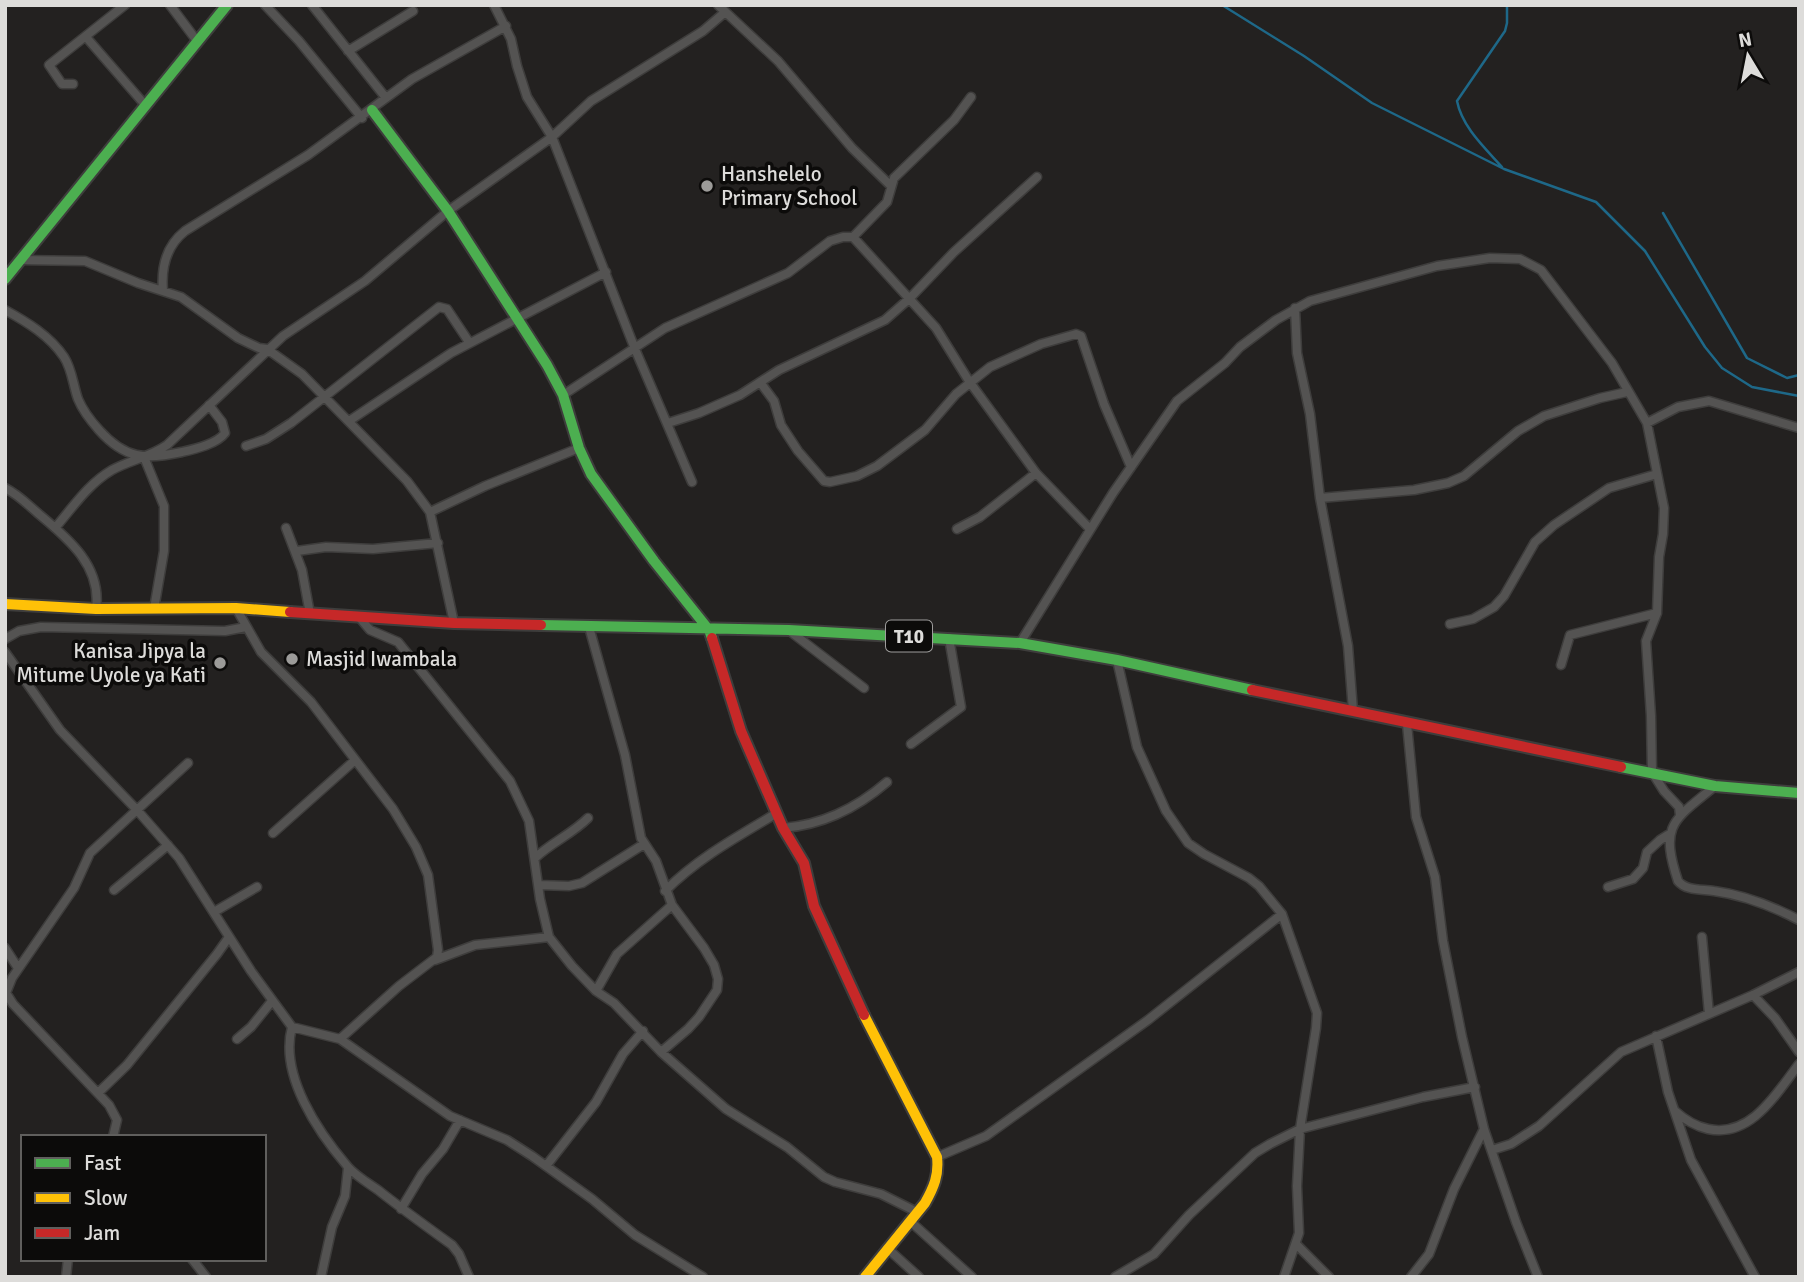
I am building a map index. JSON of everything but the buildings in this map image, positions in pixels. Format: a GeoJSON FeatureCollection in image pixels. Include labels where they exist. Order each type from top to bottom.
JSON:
{"type":"FeatureCollection","features":[{"type":"Feature","properties":{"kind":"main road"},"geometry":{"type":"LineString","coordinates":[[5,279],[227,5]]}},
{"type":"Feature","properties":{"kind":"main road"},"geometry":{"type":"LineString","coordinates":[[372,110],[448,211],[547,365],[563,395],[579,448],[591,474],[608,500],[709,630],[735,717],[783,828],[804,863],[814,906],[861,1010],[937,1157],[937,1180],[914,1217],[864,1277]]}},
{"type":"Feature","properties":{"kind":"main road","name":"T10"},"geometry":{"type":"LineString","coordinates":[[5,604],[96,609],[236,608],[454,623],[789,630],[1020,643],[1116,660],[1407,724],[1715,786],[1799,793]]}},
{"type":"Feature","properties":{"kind":"street"},"geometry":{"type":"LineString","coordinates":[[73,84],[62,84],[48,65],[125,5]]}},
{"type":"Feature","properties":{"kind":"street"},"geometry":{"type":"LineString","coordinates":[[170,5],[197,41]]}},
{"type":"Feature","properties":{"kind":"street"},"geometry":{"type":"LineString","coordinates":[[265,5],[299,41],[362,118]]}},
{"type":"Feature","properties":{"kind":"street"},"geometry":{"type":"LineString","coordinates":[[312,5],[386,98]]}},
{"type":"Feature","properties":{"kind":"street"},"geometry":{"type":"LineString","coordinates":[[494,5],[506,26],[527,97],[552,137],[635,349],[692,482]]}},
{"type":"Feature","properties":{"kind":"street"},"geometry":{"type":"LineString","coordinates":[[718,5],[778,61],[852,148],[891,187]]}},
{"type":"Feature","properties":{"kind":"street"},"geometry":{"type":"LineString","coordinates":[[348,51],[413,11]]}},
{"type":"Feature","properties":{"kind":"street"},"geometry":{"type":"LineString","coordinates":[[55,528],[87,488],[113,470],[157,452],[167,445],[283,335],[365,281],[448,211],[552,137],[591,101],[703,31],[724,13]]}},
{"type":"Feature","properties":{"kind":"street"},"geometry":{"type":"LineString","coordinates":[[163,291],[163,267],[178,236],[293,164],[448,57],[506,26]]}},
{"type":"Feature","properties":{"kind":"street"},"geometry":{"type":"LineString","coordinates":[[86,37],[146,106]]}},
{"type":"Feature","properties":{"kind":"street"},"geometry":{"type":"LineString","coordinates":[[563,395],[665,328],[788,273],[830,241],[853,237],[887,202],[894,178],[954,120],[971,97]]}},
{"type":"Feature","properties":{"kind":"street"},"geometry":{"type":"LineString","coordinates":[[668,423],[740,395],[779,370],[885,320],[954,252],[1037,177]]}},
{"type":"Feature","properties":{"kind":"street"},"geometry":{"type":"LineString","coordinates":[[853,237],[910,298],[946,342],[969,381],[1036,472],[1090,529]]}},
{"type":"Feature","properties":{"kind":"street"},"geometry":{"type":"LineString","coordinates":[[1020,643],[1090,529],[1177,401],[1225,363],[1240,347],[1295,308],[1310,301],[1437,266],[1490,258],[1520,259],[1541,270],[1612,363],[1647,423],[1664,515],[1657,613],[1646,641],[1652,772],[1668,797],[1679,807],[1679,815]]}},
{"type":"Feature","properties":{"kind":"street"},"geometry":{"type":"LineString","coordinates":[[20,260],[85,261],[187,300],[238,338],[267,349],[302,374],[407,481],[430,512],[454,623]]}},
{"type":"Feature","properties":{"kind":"street"},"geometry":{"type":"LineString","coordinates":[[349,421],[469,342],[606,272]]}},
{"type":"Feature","properties":{"kind":"street"},"geometry":{"type":"LineString","coordinates":[[246,446],[266,439],[325,398],[439,307],[447,309],[469,342]]}},
{"type":"Feature","properties":{"kind":"street"},"geometry":{"type":"LineString","coordinates":[[1295,308],[1297,354],[1310,414],[1320,498],[1348,646],[1353,711]]}},
{"type":"Feature","properties":{"kind":"street"},"geometry":{"type":"LineString","coordinates":[[5,310],[35,328],[64,358],[80,404],[99,430],[127,453],[144,457],[160,456],[191,450],[222,437],[225,433],[224,427],[209,405]]}},
{"type":"Feature","properties":{"kind":"street"},"geometry":{"type":"LineString","coordinates":[[760,382],[774,401],[781,425],[792,442],[809,466],[827,482],[870,471],[925,430],[969,381],[1010,357],[1041,344],[1078,334],[1131,467]]}},
{"type":"Feature","properties":{"kind":"street"},"geometry":{"type":"LineString","coordinates":[[1320,498],[1414,490],[1454,481],[1472,470],[1518,431],[1544,416],[1628,392]]}},
{"type":"Feature","properties":{"kind":"street"},"geometry":{"type":"LineString","coordinates":[[1647,423],[1687,404],[1709,401],[1799,428]]}},
{"type":"Feature","properties":{"kind":"street"},"geometry":{"type":"LineString","coordinates":[[430,512],[485,486],[579,448]]}},
{"type":"Feature","properties":{"kind":"street"},"geometry":{"type":"LineString","coordinates":[[144,457],[164,506],[164,551],[154,609]]}},
{"type":"Feature","properties":{"kind":"street"},"geometry":{"type":"LineString","coordinates":[[957,529],[980,517],[1036,472]]}},
{"type":"Feature","properties":{"kind":"street"},"geometry":{"type":"LineString","coordinates":[[1450,624],[1473,619],[1494,607],[1504,596],[1535,542],[1555,525],[1609,488],[1657,474]]}},
{"type":"Feature","properties":{"kind":"street"},"geometry":{"type":"LineString","coordinates":[[5,488],[20,496],[78,551],[93,575],[98,593],[96,609]]}},
{"type":"Feature","properties":{"kind":"street"},"geometry":{"type":"LineString","coordinates":[[286,528],[297,551],[310,614]]}},
{"type":"Feature","properties":{"kind":"street"},"geometry":{"type":"LineString","coordinates":[[297,551],[326,547],[373,549],[438,543]]}},
{"type":"Feature","properties":{"kind":"street"},"geometry":{"type":"LineString","coordinates":[[236,608],[269,662],[311,702],[393,809],[416,847],[425,867],[438,950],[435,960]]}},
{"type":"Feature","properties":{"kind":"street"},"geometry":{"type":"LineString","coordinates":[[1561,665],[1570,635],[1657,613]]}},
{"type":"Feature","properties":{"kind":"street"},"geometry":{"type":"LineString","coordinates":[[359,617],[370,631],[398,642],[481,748],[502,770],[518,795],[529,821],[549,937],[596,991],[614,1003],[661,1052],[726,1109],[787,1147],[824,1177],[881,1194],[914,1217],[972,1277]]}},
{"type":"Feature","properties":{"kind":"street"},"geometry":{"type":"LineString","coordinates":[[5,639],[19,631],[41,627],[225,631],[246,627]]}},
{"type":"Feature","properties":{"kind":"street"},"geometry":{"type":"LineString","coordinates":[[589,627],[625,755],[634,794],[638,830],[656,861],[672,905],[714,965],[718,983],[712,998],[694,1023],[661,1052]]}},
{"type":"Feature","properties":{"kind":"street"},"geometry":{"type":"LineString","coordinates":[[789,630],[864,688]]}},
{"type":"Feature","properties":{"kind":"street"},"geometry":{"type":"LineString","coordinates":[[911,744],[961,707],[949,638]]}},
{"type":"Feature","properties":{"kind":"street"},"geometry":{"type":"LineString","coordinates":[[5,652],[60,730],[168,845],[272,1002],[292,1027],[340,1039],[450,1116],[507,1140],[592,1199],[635,1235],[703,1277]]}},
{"type":"Feature","properties":{"kind":"street"},"geometry":{"type":"LineString","coordinates":[[1116,660],[1137,747],[1155,790],[1181,835],[1204,854],[1249,878],[1282,914],[1317,1018],[1300,1129],[1297,1180],[1300,1223],[1297,1245],[1284,1277]]}},
{"type":"Feature","properties":{"kind":"street"},"geometry":{"type":"LineString","coordinates":[[1407,724],[1416,817],[1435,877],[1449,973],[1484,1129],[1538,1277]]}},
{"type":"Feature","properties":{"kind":"street"},"geometry":{"type":"LineString","coordinates":[[273,833],[354,761]]}},
{"type":"Feature","properties":{"kind":"street"},"geometry":{"type":"LineString","coordinates":[[114,1135],[117,1125],[116,1115],[20,1012],[6,993],[18,968],[74,888],[90,853],[188,764]]}},
{"type":"Feature","properties":{"kind":"street"},"geometry":{"type":"LineString","coordinates":[[783,828],[802,827],[845,810],[865,800],[887,782]]}},
{"type":"Feature","properties":{"kind":"street"},"geometry":{"type":"LineString","coordinates":[[1608,887],[1633,878],[1643,868],[1647,852],[1668,835],[1679,815],[1715,786]]}},
{"type":"Feature","properties":{"kind":"street"},"geometry":{"type":"LineString","coordinates":[[665,891],[699,862],[776,813]]}},
{"type":"Feature","properties":{"kind":"street"},"geometry":{"type":"LineString","coordinates":[[536,858],[545,848],[588,818]]}},
{"type":"Feature","properties":{"kind":"street"},"geometry":{"type":"LineString","coordinates":[[1668,835],[1675,873],[1682,886],[1735,894],[1799,920]]}},
{"type":"Feature","properties":{"kind":"street"},"geometry":{"type":"LineString","coordinates":[[539,885],[575,885],[644,844]]}},
{"type":"Feature","properties":{"kind":"street"},"geometry":{"type":"LineString","coordinates":[[114,890],[168,845]]}},
{"type":"Feature","properties":{"kind":"street"},"geometry":{"type":"LineString","coordinates":[[214,912],[257,887]]}},
{"type":"Feature","properties":{"kind":"street"},"geometry":{"type":"LineString","coordinates":[[596,991],[617,954],[672,905]]}},
{"type":"Feature","properties":{"kind":"street"},"geometry":{"type":"LineString","coordinates":[[937,1157],[986,1136],[1148,1020],[1282,914]]}},
{"type":"Feature","properties":{"kind":"street"},"geometry":{"type":"LineString","coordinates":[[98,1093],[127,1065],[229,937]]}},
{"type":"Feature","properties":{"kind":"street"},"geometry":{"type":"LineString","coordinates":[[340,1039],[399,986],[435,960],[475,945],[549,937]]}},
{"type":"Feature","properties":{"kind":"street"},"geometry":{"type":"LineString","coordinates":[[1702,937],[1709,1014]]}},
{"type":"Feature","properties":{"kind":"street"},"geometry":{"type":"LineString","coordinates":[[5,948],[18,968]]}},
{"type":"Feature","properties":{"kind":"street"},"geometry":{"type":"LineString","coordinates":[[1492,1150],[1521,1139],[1562,1106],[1617,1055],[1799,972]]}},
{"type":"Feature","properties":{"kind":"street"},"geometry":{"type":"LineString","coordinates":[[1753,995],[1775,1017],[1799,1052]]}},
{"type":"Feature","properties":{"kind":"street"},"geometry":{"type":"LineString","coordinates":[[237,1039],[272,1002]]}},
{"type":"Feature","properties":{"kind":"street"},"geometry":{"type":"LineString","coordinates":[[292,1027],[288,1042],[297,1090],[329,1143],[348,1168],[452,1245],[469,1277]]}},
{"type":"Feature","properties":{"kind":"street"},"geometry":{"type":"LineString","coordinates":[[546,1166],[596,1102],[622,1054],[643,1031]]}},
{"type":"Feature","properties":{"kind":"street"},"geometry":{"type":"LineString","coordinates":[[1657,1036],[1673,1109],[1698,1176],[1755,1277]]}},
{"type":"Feature","properties":{"kind":"street"},"geometry":{"type":"LineString","coordinates":[[1673,1109],[1682,1119],[1703,1128],[1718,1131],[1743,1126],[1760,1112],[1799,1064]]}},
{"type":"Feature","properties":{"kind":"street"},"geometry":{"type":"LineString","coordinates":[[1115,1277],[1154,1254],[1182,1222],[1255,1153],[1300,1129],[1423,1097],[1475,1087]]}},
{"type":"Feature","properties":{"kind":"street"},"geometry":{"type":"LineString","coordinates":[[401,1209],[460,1120]]}},
{"type":"Feature","properties":{"kind":"street"},"geometry":{"type":"LineString","coordinates":[[1411,1277],[1429,1254],[1454,1189],[1484,1129]]}},
{"type":"Feature","properties":{"kind":"street"},"geometry":{"type":"LineString","coordinates":[[321,1277],[332,1227],[345,1196],[348,1168]]}},
{"type":"Feature","properties":{"kind":"street"},"geometry":{"type":"LineString","coordinates":[[1297,1245],[1329,1277]]}},
{"type":"Feature","properties":{"kind":"street"},"geometry":{"type":"LineString","coordinates":[[887,1248],[919,1277]]}},
{"type":"Feature","properties":{"kind":"street"},"geometry":{"type":"LineString","coordinates":[[194,1261],[206,1277]]}},
{"type":"Feature","properties":{"kind":"waterway"},"geometry":{"type":"LineString","coordinates":[[1222,5],[1304,56],[1372,103],[1504,169],[1596,202],[1645,251],[1705,347],[1722,368],[1752,387],[1799,396]]}},
{"type":"Feature","properties":{"kind":"waterway"},"geometry":{"type":"LineString","coordinates":[[1502,167],[1469,128],[1457,101],[1505,31],[1507,5]]}},
{"type":"Feature","properties":{"kind":"waterway"},"geometry":{"type":"LineString","coordinates":[[1663,213],[1747,358],[1787,378],[1799,375]]}},
{"type":"Feature","properties":{"kind":"traffic: fast"},"geometry":{"type":"LineString","coordinates":[[5,279],[227,5]]}},
{"type":"Feature","properties":{"kind":"traffic: fast"},"geometry":{"type":"LineString","coordinates":[[372,110],[448,211],[547,365],[563,395],[579,448],[591,474],[654,561],[709,630],[712,638]]}},
{"type":"Feature","properties":{"kind":"traffic: fast"},"geometry":{"type":"LineString","coordinates":[[541,625],[789,630],[1020,643],[1117,660],[1252,690]]}},
{"type":"Feature","properties":{"kind":"traffic: fast"},"geometry":{"type":"LineString","coordinates":[[1621,767],[1715,786],[1799,793]]}},
{"type":"Feature","properties":{"kind":"traffic: slow"},"geometry":{"type":"LineString","coordinates":[[5,604],[96,609],[236,608],[290,612]]}},
{"type":"Feature","properties":{"kind":"traffic: slow"},"geometry":{"type":"LineString","coordinates":[[864,1015],[937,1157],[935,1181],[925,1203],[865,1277]]}},
{"type":"Feature","properties":{"kind":"traffic: jam"},"geometry":{"type":"LineString","coordinates":[[290,612],[454,623],[541,625]]}},
{"type":"Feature","properties":{"kind":"traffic: jam"},"geometry":{"type":"LineString","coordinates":[[712,638],[741,731],[783,828],[804,863],[814,906],[864,1015]]}},
{"type":"Feature","properties":{"kind":"traffic: jam"},"geometry":{"type":"LineString","coordinates":[[1252,690],[1621,767]]}},
{"type":"Feature","properties":{"kind":"place","name":"Hanshelelo Primary School"},"geometry":{"type":"Point","coordinates":[707,186]}},
{"type":"Feature","properties":{"kind":"place","name":"Masjid Iwambala"},"geometry":{"type":"Point","coordinates":[292,659]}},
{"type":"Feature","properties":{"kind":"place","name":"Kanisa Jipya la Mitume Uyole ya Kati"},"geometry":{"type":"Point","coordinates":[220,663]}}]}
